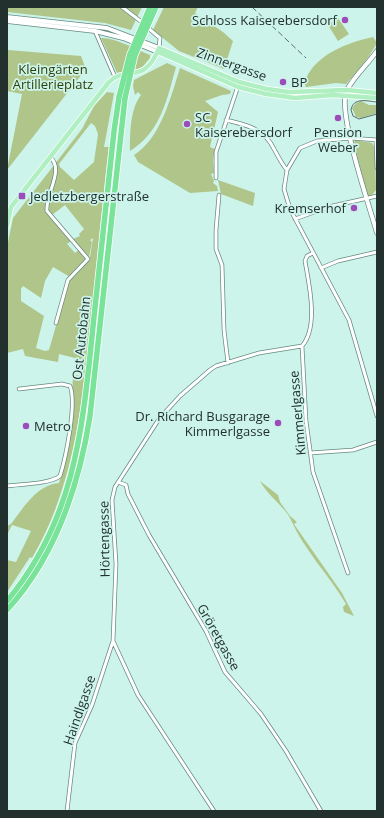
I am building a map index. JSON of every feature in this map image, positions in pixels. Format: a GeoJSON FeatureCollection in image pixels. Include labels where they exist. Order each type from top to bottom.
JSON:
{"type":"FeatureCollection","features":[{"type":"Feature","properties":{"kind":"highway"},"geometry":{"type":"LineString","coordinates":[[122,98],[130,54],[150,7]]}},
{"type":"Feature","properties":{"kind":"highway"},"geometry":{"type":"LineString","coordinates":[[122,98],[135,55],[156,7]]}},
{"type":"Feature","properties":{"kind":"highway","name":"Ost Autobahn"},"geometry":{"type":"LineString","coordinates":[[16,594],[36,570],[54,538],[74,490],[86,443],[122,98]]}},
{"type":"Feature","properties":{"kind":"highway","name":"Ost Autobahn"},"geometry":{"type":"LineString","coordinates":[[16,594],[59,513],[69,488],[80,442],[122,98]]}},
{"type":"Feature","properties":{"kind":"highway"},"geometry":{"type":"LineString","coordinates":[[7,600],[16,594]]}},
{"type":"Feature","properties":{"kind":"highway"},"geometry":{"type":"LineString","coordinates":[[7,610],[16,594]]}},
{"type":"Feature","properties":{"kind":"main road"},"geometry":{"type":"LineString","coordinates":[[7,17],[130,35],[158,50],[149,66],[142,71],[115,77],[9,207],[7,226]]}},
{"type":"Feature","properties":{"kind":"main road"},"geometry":{"type":"LineString","coordinates":[[7,21],[96,29]]}},
{"type":"Feature","properties":{"kind":"main road","name":"Zinnergasse"},"geometry":{"type":"LineString","coordinates":[[158,50],[238,84],[266,94],[295,98],[345,96],[377,98]]}},
{"type":"Feature","properties":{"kind":"main road"},"geometry":{"type":"LineString","coordinates":[[377,51],[347,90],[344,104],[366,199],[377,233]]}},
{"type":"Feature","properties":{"kind":"main road","name":"Zinnergasse"},"geometry":{"type":"LineString","coordinates":[[238,84],[289,92],[347,90],[377,93]]}},
{"type":"Feature","properties":{"kind":"street"},"geometry":{"type":"LineString","coordinates":[[122,7],[160,37],[158,50]]}},
{"type":"Feature","properties":{"kind":"street"},"geometry":{"type":"LineString","coordinates":[[96,29],[115,77]]}},
{"type":"Feature","properties":{"kind":"street"},"geometry":{"type":"LineString","coordinates":[[216,178],[216,152],[238,84]]}},
{"type":"Feature","properties":{"kind":"street"},"geometry":{"type":"LineString","coordinates":[[226,120],[252,126],[262,133],[274,147],[282,164],[287,170]]}},
{"type":"Feature","properties":{"kind":"street"},"geometry":{"type":"LineString","coordinates":[[377,168],[377,140],[351,138],[312,142],[300,148],[287,170],[284,189],[290,209],[349,320],[377,416]]}},
{"type":"Feature","properties":{"kind":"street"},"geometry":{"type":"LineString","coordinates":[[50,157],[54,162],[56,169],[47,201],[47,211],[88,256],[88,259],[68,280],[56,323]]}},
{"type":"Feature","properties":{"kind":"street"},"geometry":{"type":"LineString","coordinates":[[220,195],[216,230],[216,249],[222,265],[224,330],[228,363]]}},
{"type":"Feature","properties":{"kind":"street"},"geometry":{"type":"LineString","coordinates":[[295,218],[328,207],[377,196]]}},
{"type":"Feature","properties":{"kind":"street"},"geometry":{"type":"LineString","coordinates":[[321,268],[338,261],[377,252]]}},
{"type":"Feature","properties":{"kind":"street","name":"Kimmerlgasse"},"geometry":{"type":"LineString","coordinates":[[313,253],[307,256],[305,261],[312,323],[305,343],[302,346],[306,421],[313,472],[348,573]]}},
{"type":"Feature","properties":{"kind":"street","name":"Hörtengasse"},"geometry":{"type":"LineString","coordinates":[[214,811],[138,695],[113,641],[116,564],[112,500],[118,482],[159,420],[180,396],[210,370],[259,353],[302,346]]}},
{"type":"Feature","properties":{"kind":"street"},"geometry":{"type":"LineString","coordinates":[[7,486],[56,479],[60,476],[69,434],[72,401],[70,386],[62,384],[19,389]]}},
{"type":"Feature","properties":{"kind":"street"},"geometry":{"type":"LineString","coordinates":[[310,453],[353,450],[377,442]]}},
{"type":"Feature","properties":{"kind":"street","name":"Gröretgasse"},"geometry":{"type":"LineString","coordinates":[[123,475],[128,494],[148,536],[206,631],[226,672],[265,720],[321,811]]}},
{"type":"Feature","properties":{"kind":"street"},"geometry":{"type":"LineString","coordinates":[[118,482],[126,485]]}},
{"type":"Feature","properties":{"kind":"street","name":"Haindlgasse"},"geometry":{"type":"LineString","coordinates":[[67,811],[75,743],[92,705],[113,641]]}},
{"type":"Feature","properties":{"kind":"green space"},"geometry":{"type":"Polygon","coordinates":[[[7,7],[142,7],[131,30],[105,23],[7,12],[7,7]]]}},
{"type":"Feature","properties":{"kind":"green space"},"geometry":{"type":"Polygon","coordinates":[[[164,7],[198,7],[195,13],[223,32],[233,41],[224,69],[179,51],[153,30],[164,7]]]}},
{"type":"Feature","properties":{"kind":"green space"},"geometry":{"type":"Polygon","coordinates":[[[338,18],[349,34],[338,41],[328,25],[338,18]]]}},
{"type":"Feature","properties":{"kind":"green space"},"geometry":{"type":"Polygon","coordinates":[[[373,37],[377,43],[368,58],[346,84],[336,83],[306,87],[304,83],[309,73],[323,58],[342,47],[373,37]]]}},
{"type":"Feature","properties":{"kind":"green space"},"geometry":{"type":"Polygon","coordinates":[[[101,38],[126,44],[150,55],[150,58],[140,70],[117,73],[101,38]]]}},
{"type":"Feature","properties":{"kind":"green space","name":"Kleingärten Artillerieplatz"},"geometry":{"type":"Polygon","coordinates":[[[8,50],[81,56],[86,69],[7,170],[22,94],[7,91],[8,50]]]}},
{"type":"Feature","properties":{"kind":"green space"},"geometry":{"type":"Polygon","coordinates":[[[167,63],[176,67],[166,103],[156,125],[141,143],[130,151],[133,114],[137,101],[141,95],[138,92],[135,95],[133,86],[134,80],[167,63]]]}},
{"type":"Feature","properties":{"kind":"green space","name":"SC Kaiserebersdorf"},"geometry":{"type":"Polygon","coordinates":[[[180,68],[231,91],[230,94],[205,101],[218,112],[210,147],[215,149],[213,160],[214,173],[211,174],[214,181],[213,183],[217,186],[218,191],[190,193],[138,162],[134,155],[143,148],[151,138],[164,116],[180,68]]]}},
{"type":"Feature","properties":{"kind":"green space"},"geometry":{"type":"Polygon","coordinates":[[[107,92],[114,93],[104,147],[109,147],[90,332],[79,420],[66,477],[46,531],[32,558],[30,557],[7,592],[7,560],[16,562],[31,531],[12,525],[7,535],[7,526],[11,524],[26,504],[38,492],[51,485],[59,483],[70,442],[73,375],[82,376],[83,360],[59,354],[58,362],[25,356],[23,349],[7,353],[7,247],[13,218],[82,129],[94,106],[107,92]],[[91,123],[59,164],[60,167],[74,180],[94,162],[98,134],[95,126],[91,123]],[[65,205],[52,215],[71,241],[67,244],[75,253],[80,249],[87,258],[90,257],[93,238],[90,240],[92,242],[89,257],[73,239],[80,236],[79,234],[84,229],[65,205]],[[53,267],[45,281],[41,298],[23,286],[21,289],[21,301],[44,316],[36,348],[45,351],[49,350],[70,277],[53,267]]]}},
{"type":"Feature","properties":{"kind":"green space"},"geometry":{"type":"Polygon","coordinates":[[[361,101],[369,105],[377,105],[377,113],[361,118],[356,117],[352,108],[356,103],[361,101]]]}},
{"type":"Feature","properties":{"kind":"green space"},"geometry":{"type":"Polygon","coordinates":[[[355,140],[372,143],[375,148],[376,190],[368,197],[354,143],[355,140]]]}},
{"type":"Feature","properties":{"kind":"green space"},"geometry":{"type":"Polygon","coordinates":[[[218,180],[255,193],[253,206],[221,194],[218,180]]]}},
{"type":"Feature","properties":{"kind":"green space"},"geometry":{"type":"Polygon","coordinates":[[[260,481],[278,495],[280,502],[290,516],[297,522],[294,524],[342,593],[354,616],[344,612],[343,607],[346,604],[303,542],[289,515],[260,481]]]}},
{"type":"Feature","properties":{"kind":"tram line"},"geometry":{"type":"LineString","coordinates":[[377,102],[357,101],[354,103],[351,110],[353,116],[359,119],[377,114]]}},
{"type":"Feature","properties":{"kind":"railway"},"geometry":{"type":"LineString","coordinates":[[252,7],[306,58]]}},
{"type":"Feature","properties":{"kind":"place","name":"Schloss Kaiserebersdorf"},"geometry":{"type":"Point","coordinates":[345,20]}},
{"type":"Feature","properties":{"kind":"place","name":"BP"},"geometry":{"type":"Point","coordinates":[283,82]}},
{"type":"Feature","properties":{"kind":"place","name":"Pension Weber"},"geometry":{"type":"Point","coordinates":[338,118]}},
{"type":"Feature","properties":{"kind":"place","name":"SC Kaiserebersdorf"},"geometry":{"type":"Point","coordinates":[187,124]}},
{"type":"Feature","properties":{"kind":"place","name":"Jedletzbergerstraße"},"geometry":{"type":"Point","coordinates":[22,196]}},
{"type":"Feature","properties":{"kind":"place","name":"Kremserhof"},"geometry":{"type":"Point","coordinates":[354,208]}},
{"type":"Feature","properties":{"kind":"place","name":"Dr. Richard Busgarage Kimmerlgasse"},"geometry":{"type":"Point","coordinates":[278,423]}},
{"type":"Feature","properties":{"kind":"place","name":"Metro"},"geometry":{"type":"Point","coordinates":[26,426]}}]}
